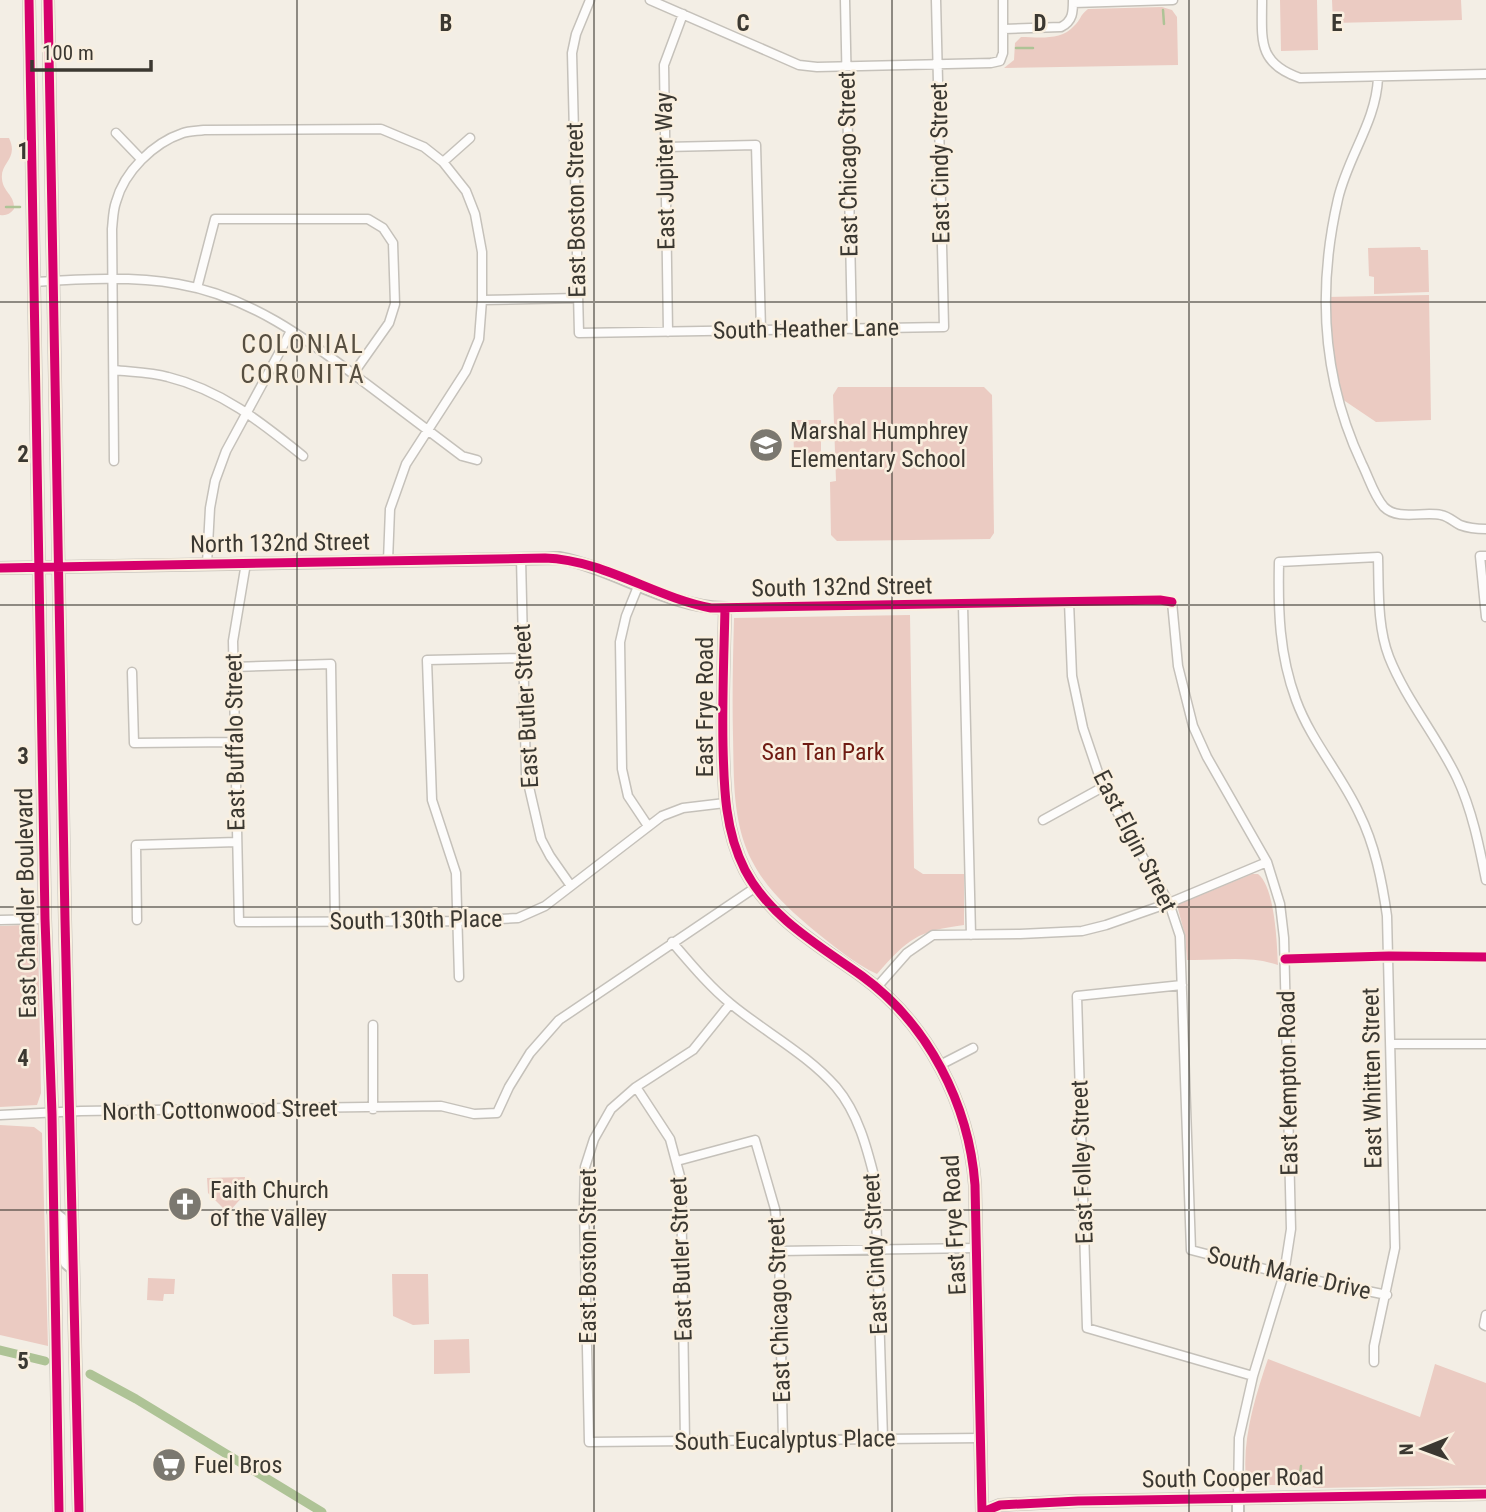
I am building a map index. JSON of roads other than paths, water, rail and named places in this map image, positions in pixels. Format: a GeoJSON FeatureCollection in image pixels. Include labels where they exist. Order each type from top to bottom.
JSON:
{"type":"FeatureCollection","features":[{"type":"Feature","properties":{"kind":"main road","name":"East Chandler Boulevard"},"geometry":{"type":"LineString","coordinates":[[29,0],[45,919],[60,1512]]}},
{"type":"Feature","properties":{"kind":"main road","name":"East Chandler Boulevard"},"geometry":{"type":"LineString","coordinates":[[47,0],[79,1512]]}},
{"type":"Feature","properties":{"kind":"main road","name":"North 132nd Street"},"geometry":{"type":"LineString","coordinates":[[0,568],[522,558]]}},
{"type":"Feature","properties":{"kind":"main road","name":"South 132nd Street"},"geometry":{"type":"LineString","coordinates":[[522,558],[560,558],[574,561],[682,602],[725,608]]}},
{"type":"Feature","properties":{"kind":"main road","name":"East Frye Road"},"geometry":{"type":"LineString","coordinates":[[725,608],[722,709],[725,803],[745,870],[788,922],[877,987],[914,1027],[940,1065],[957,1103],[969,1141],[974,1165],[977,1248],[982,1512]]}},
{"type":"Feature","properties":{"kind":"main road"},"geometry":{"type":"LineString","coordinates":[[53,1212],[62,1219],[65,1263],[73,1269]]}},
{"type":"Feature","properties":{"kind":"main road","name":"South Cooper Road"},"geometry":{"type":"LineString","coordinates":[[982,1512],[1000,1505],[1048,1507],[1238,1497],[1486,1494]]}},
{"type":"Feature","properties":{"kind":"main road"},"geometry":{"type":"LineString","coordinates":[[1238,1497],[1238,1512]]}},
{"type":"Feature","properties":{"kind":"street","name":"East Boston Street"},"geometry":{"type":"LineString","coordinates":[[590,0],[576,34],[572,53],[579,333],[668,332]]}},
{"type":"Feature","properties":{"kind":"street"},"geometry":{"type":"LineString","coordinates":[[650,0],[799,65],[817,67],[1000,61],[1003,53],[1003,0]]}},
{"type":"Feature","properties":{"kind":"street","name":"East Chicago Street"},"geometry":{"type":"LineString","coordinates":[[845,0],[852,329]]}},
{"type":"Feature","properties":{"kind":"street","name":"East Cindy Street"},"geometry":{"type":"LineString","coordinates":[[936,0],[944,327]]}},
{"type":"Feature","properties":{"kind":"street"},"geometry":{"type":"LineString","coordinates":[[1004,29],[1061,27],[1072,18],[1073,1],[1173,0]]}},
{"type":"Feature","properties":{"kind":"street"},"geometry":{"type":"LineString","coordinates":[[1262,0],[1264,50],[1272,62],[1285,73],[1300,78],[1486,74]]}},
{"type":"Feature","properties":{"kind":"street","name":"East Jupiter Way"},"geometry":{"type":"LineString","coordinates":[[668,332],[664,65],[683,14]]}},
{"type":"Feature","properties":{"kind":"street"},"geometry":{"type":"LineString","coordinates":[[1378,78],[1374,110],[1339,195],[1328,247],[1325,325],[1336,396],[1353,446],[1385,508],[1394,514],[1443,515],[1467,527],[1486,529]]}},
{"type":"Feature","properties":{"kind":"street"},"geometry":{"type":"LineString","coordinates":[[114,461],[112,229],[116,201],[141,159],[165,142],[183,134],[204,130],[381,129],[424,146],[443,162],[466,191],[475,214],[482,252],[479,339],[466,371],[426,429],[406,464],[390,509],[388,561]]}},
{"type":"Feature","properties":{"kind":"street"},"geometry":{"type":"LineString","coordinates":[[116,133],[141,159]]}},
{"type":"Feature","properties":{"kind":"street"},"geometry":{"type":"LineString","coordinates":[[443,162],[470,138]]}},
{"type":"Feature","properties":{"kind":"street"},"geometry":{"type":"LineString","coordinates":[[665,148],[756,145],[761,330]]}},
{"type":"Feature","properties":{"kind":"street"},"geometry":{"type":"LineString","coordinates":[[197,288],[215,219],[369,219],[383,228],[393,243],[395,304],[389,323],[353,374]]}},
{"type":"Feature","properties":{"kind":"street"},"geometry":{"type":"LineString","coordinates":[[34,282],[112,280],[177,284],[197,288],[253,308],[325,353],[462,456],[477,460]]}},
{"type":"Feature","properties":{"kind":"street"},"geometry":{"type":"LineString","coordinates":[[482,300],[578,298]]}},
{"type":"Feature","properties":{"kind":"street","name":"South Heather Lane"},"geometry":{"type":"LineString","coordinates":[[668,332],[944,327]]}},
{"type":"Feature","properties":{"kind":"street"},"geometry":{"type":"LineString","coordinates":[[207,564],[210,508],[215,481],[226,451],[291,331]]}},
{"type":"Feature","properties":{"kind":"street"},"geometry":{"type":"LineString","coordinates":[[114,370],[168,377],[224,397],[248,412],[303,456]]}},
{"type":"Feature","properties":{"kind":"street"},"geometry":{"type":"LineString","coordinates":[[1483,556],[1486,617]]}},
{"type":"Feature","properties":{"kind":"street","name":"East Whitten Street"},"geometry":{"type":"LineString","coordinates":[[1374,1362],[1374,1346],[1395,1248],[1387,916],[1381,877],[1359,812],[1310,729],[1296,699],[1284,653],[1278,614],[1279,562],[1378,557],[1380,613],[1388,654],[1407,695],[1457,779],[1476,830],[1486,880]]}},
{"type":"Feature","properties":{"kind":"street","name":"East Butler Street"},"geometry":{"type":"LineString","coordinates":[[522,558],[528,792],[541,839],[571,886]]}},
{"type":"Feature","properties":{"kind":"street","name":"East Buffalo Street"},"geometry":{"type":"LineString","coordinates":[[239,922],[233,641],[246,563]]}},
{"type":"Feature","properties":{"kind":"street"},"geometry":{"type":"LineString","coordinates":[[639,584],[626,616],[620,642],[622,769],[628,796],[648,826]]}},
{"type":"Feature","properties":{"kind":"street","name":"South 132nd Street"},"geometry":{"type":"LineString","coordinates":[[725,608],[1160,600],[1172,602]]}},
{"type":"Feature","properties":{"kind":"street","name":"East Kempton Road"},"geometry":{"type":"LineString","coordinates":[[1172,602],[1178,666],[1193,726],[1207,757],[1267,862],[1280,904],[1285,959],[1291,1229],[1284,1274],[1253,1376],[1239,1438],[1238,1497]]}},
{"type":"Feature","properties":{"kind":"street","name":"East Elgin Street"},"geometry":{"type":"LineString","coordinates":[[1069,603],[1072,676],[1083,728],[1103,787],[1169,902],[1180,936],[1191,1250]]}},
{"type":"Feature","properties":{"kind":"street"},"geometry":{"type":"LineString","coordinates":[[963,605],[971,935]]}},
{"type":"Feature","properties":{"kind":"street"},"geometry":{"type":"LineString","coordinates":[[460,977],[456,873],[432,800],[427,660],[523,658]]}},
{"type":"Feature","properties":{"kind":"street"},"geometry":{"type":"LineString","coordinates":[[233,667],[331,664],[335,921]]}},
{"type":"Feature","properties":{"kind":"street"},"geometry":{"type":"LineString","coordinates":[[132,672],[134,743],[234,742]]}},
{"type":"Feature","properties":{"kind":"street"},"geometry":{"type":"LineString","coordinates":[[1042,820],[1103,787]]}},
{"type":"Feature","properties":{"kind":"street","name":"South 130th Place"},"geometry":{"type":"LineString","coordinates":[[239,922],[459,921],[518,918],[545,906],[662,816],[683,808],[725,803]]}},
{"type":"Feature","properties":{"kind":"street"},"geometry":{"type":"LineString","coordinates":[[137,920],[136,845],[237,842]]}},
{"type":"Feature","properties":{"kind":"street"},"geometry":{"type":"LineString","coordinates":[[877,987],[907,953],[933,935],[1082,930],[1106,925],[1267,862]]}},
{"type":"Feature","properties":{"kind":"street"},"geometry":{"type":"LineString","coordinates":[[673,942],[757,887]]}},
{"type":"Feature","properties":{"kind":"street"},"geometry":{"type":"LineString","coordinates":[[0,920],[45,919]]}},
{"type":"Feature","properties":{"kind":"street","name":"East Cindy Street"},"geometry":{"type":"LineString","coordinates":[[673,942],[700,975],[730,1004],[819,1070],[837,1089],[854,1115],[867,1146],[875,1180],[883,1439]]}},
{"type":"Feature","properties":{"kind":"street","name":"North Cottonwood Street"},"geometry":{"type":"LineString","coordinates":[[0,1115],[69,1114],[81,1111],[441,1106],[474,1114],[497,1113],[530,1053],[559,1020],[673,942]]}},
{"type":"Feature","properties":{"kind":"street"},"geometry":{"type":"LineString","coordinates":[[1285,959],[1486,957]]}},
{"type":"Feature","properties":{"kind":"street","name":"East Folley Street"},"geometry":{"type":"LineString","coordinates":[[1182,985],[1077,996],[1087,1328],[1253,1376]]}},
{"type":"Feature","properties":{"kind":"street","name":"East Boston Street"},"geometry":{"type":"LineString","coordinates":[[589,1442],[584,1207],[585,1167],[594,1139],[611,1109],[636,1087],[693,1050],[730,1004]]}},
{"type":"Feature","properties":{"kind":"street"},"geometry":{"type":"LineString","coordinates":[[373,1025],[373,1109]]}},
{"type":"Feature","properties":{"kind":"street"},"geometry":{"type":"LineString","coordinates":[[1391,1044],[1486,1044]]}},
{"type":"Feature","properties":{"kind":"street"},"geometry":{"type":"LineString","coordinates":[[940,1065],[973,1048]]}},
{"type":"Feature","properties":{"kind":"street","name":"East Butler Street"},"geometry":{"type":"LineString","coordinates":[[636,1087],[663,1127],[677,1161],[681,1180],[685,1441]]}},
{"type":"Feature","properties":{"kind":"street","name":"East Chicago Street"},"geometry":{"type":"LineString","coordinates":[[677,1161],[755,1140],[775,1209],[779,1251],[783,1441]]}},
{"type":"Feature","properties":{"kind":"street"},"geometry":{"type":"LineString","coordinates":[[779,1251],[977,1248]]}},
{"type":"Feature","properties":{"kind":"street","name":"South Marie Drive"},"geometry":{"type":"LineString","coordinates":[[1191,1250],[1284,1274],[1387,1295]]}},
{"type":"Feature","properties":{"kind":"street"},"geometry":{"type":"LineString","coordinates":[[1485,1325],[1486,1315]]}},
{"type":"Feature","properties":{"kind":"street","name":"South Eucalyptus Place"},"geometry":{"type":"LineString","coordinates":[[589,1442],[981,1438]]}},
{"type":"Feature","properties":{"kind":"waterway"},"geometry":{"type":"LineString","coordinates":[[1163,10],[1164,24]]}},
{"type":"Feature","properties":{"kind":"waterway"},"geometry":{"type":"LineString","coordinates":[[1016,48],[1033,48]]}},
{"type":"Feature","properties":{"kind":"waterway"},"geometry":{"type":"LineString","coordinates":[[6,207],[20,207]]}},
{"type":"Feature","properties":{"kind":"waterway"},"geometry":{"type":"LineString","coordinates":[[0,1350],[45,1361]]}},
{"type":"Feature","properties":{"kind":"waterway"},"geometry":{"type":"LineString","coordinates":[[90,1374],[322,1512]]}},
{"type":"Feature","properties":{"kind":"waterway"},"geometry":{"type":"LineString","coordinates":[[1299,1483],[1301,1466]]}},
{"type":"Feature","properties":{"kind":"place","name":"Marshal Humphrey Elementary School"},"geometry":{"type":"Point","coordinates":[766,445]}},
{"type":"Feature","properties":{"kind":"place","name":"Faith Church of the Valley"},"geometry":{"type":"Point","coordinates":[185,1204]}},
{"type":"Feature","properties":{"kind":"place","name":"Fuel Bros"},"geometry":{"type":"Point","coordinates":[169,1465]}},
{"type":"Feature","properties":{"kind":"district","name":"COLONIAL CORONITA"},"geometry":{"type":"Point","coordinates":[303,359]}},
{"type":"Feature","properties":{"kind":"park label","name":"San Tan Park"},"geometry":{"type":"Point","coordinates":[823,752]}}]}
